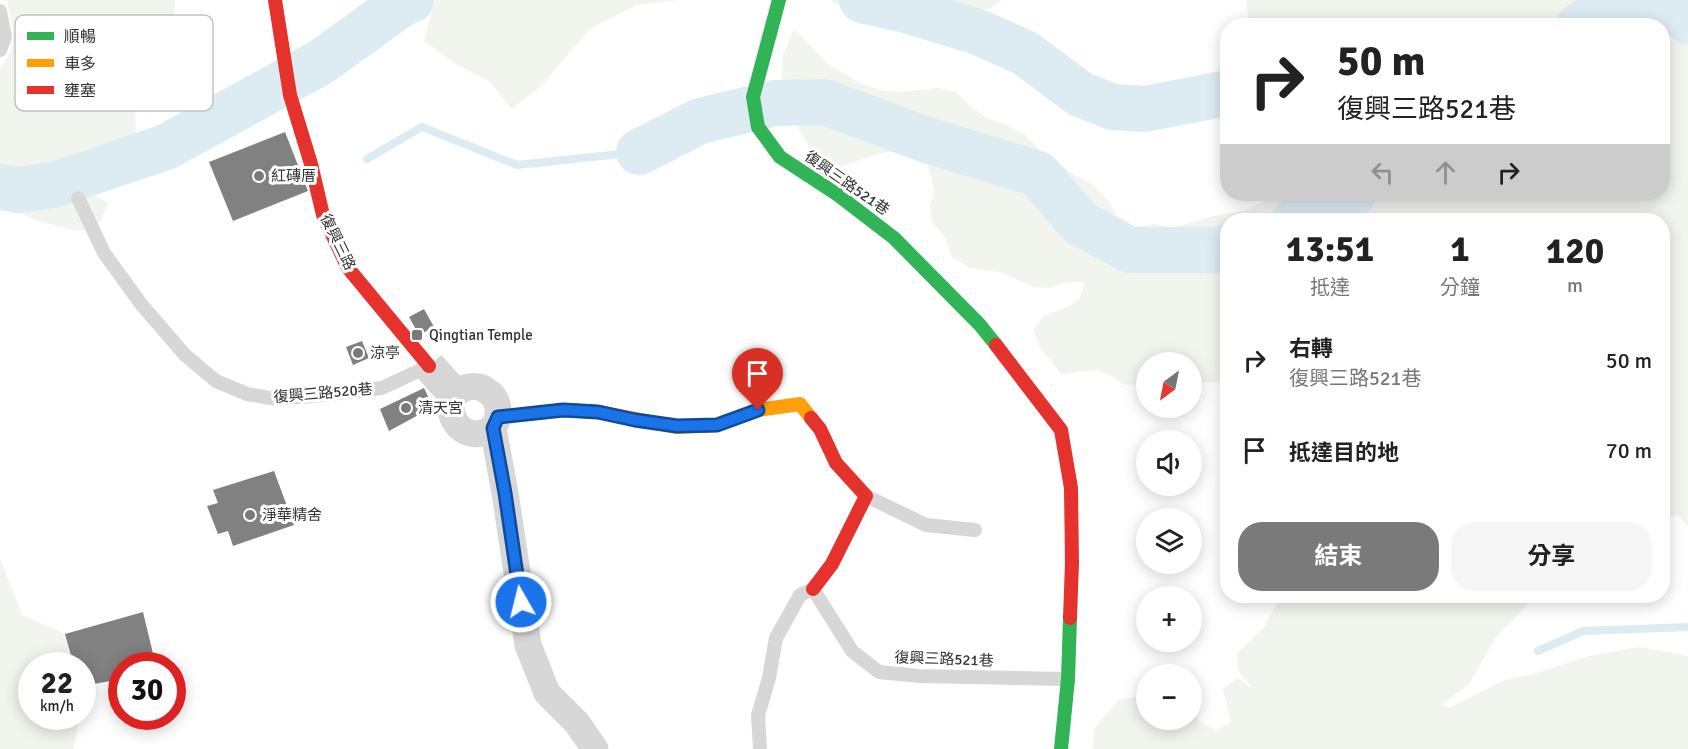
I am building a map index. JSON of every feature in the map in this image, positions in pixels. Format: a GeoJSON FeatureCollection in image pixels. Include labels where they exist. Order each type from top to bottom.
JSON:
{"type":"FeatureCollection","features":[{"type":"Feature","properties":{"kind":"street","name":"復興三路"},"geometry":{"type":"LineString","coordinates":[[275,0],[290,95],[311,164],[323,215],[348,268],[429,366]]}},
{"type":"Feature","properties":{"kind":"street","name":"復興三路521巷"},"geometry":{"type":"LineString","coordinates":[[779,0],[753,97],[758,127],[780,157],[838,195],[894,238],[980,325],[1061,430],[1071,488],[1072,563],[1068,679],[1061,749]]}},
{"type":"Feature","properties":{"kind":"street"},"geometry":{"type":"LineString","coordinates":[[595,749],[577,723],[547,693],[528,645],[496,423],[563,410],[598,412],[677,426],[717,425],[758,410],[800,404],[820,429],[836,463],[866,496],[832,564],[813,589]]}},
{"type":"Feature","properties":{"kind":"lane"},"geometry":{"type":"LineString","coordinates":[[0,11],[5,37],[0,50]]}},
{"type":"Feature","properties":{"kind":"lane","name":"復興三路520巷"},"geometry":{"type":"LineString","coordinates":[[78,198],[104,253],[141,304],[185,355],[216,381],[247,394],[270,398],[303,397],[382,388],[429,366]]}},
{"type":"Feature","properties":{"kind":"lane"},"geometry":{"type":"LineString","coordinates":[[866,496],[926,525],[975,530]]}},
{"type":"Feature","properties":{"kind":"lane"},"geometry":{"type":"LineString","coordinates":[[760,749],[758,715],[769,678],[776,638],[800,595],[813,589]]}},
{"type":"Feature","properties":{"kind":"lane","name":"復興三路521巷"},"geometry":{"type":"LineString","coordinates":[[813,589],[852,651],[879,672],[919,676],[1068,679]]}},
{"type":"Feature","properties":{"kind":"shaded area"},"geometry":{"type":"Polygon","coordinates":[[[7,0],[175,0],[174,15],[15,15],[15,111],[135,111],[136,135],[85,149],[62,159],[56,167],[59,175],[108,203],[101,221],[86,231],[72,230],[39,221],[7,208],[0,209],[0,67],[11,51],[13,27],[7,0]]]}},
{"type":"Feature","properties":{"kind":"shaded area"},"geometry":{"type":"Polygon","coordinates":[[[435,0],[679,0],[636,5],[590,29],[541,86],[512,109],[490,82],[456,64],[424,41],[435,0]]]}},
{"type":"Feature","properties":{"kind":"shaded area"},"geometry":{"type":"Polygon","coordinates":[[[830,0],[1002,0],[989,9],[955,12],[899,29],[849,13],[830,0]]]}},
{"type":"Feature","properties":{"kind":"shaded area"},"geometry":{"type":"Polygon","coordinates":[[[1246,0],[1688,0],[1688,527],[1677,514],[1670,517],[1670,213],[1233,213],[1244,211],[1265,201],[1670,201],[1670,18],[1248,18],[1246,0]]]}},
{"type":"Feature","properties":{"kind":"shaded area"},"geometry":{"type":"Polygon","coordinates":[[[794,29],[828,64],[862,84],[880,90],[898,92],[938,88],[956,92],[987,118],[1025,135],[1043,153],[1093,185],[1107,199],[1119,218],[1136,227],[1155,224],[1172,228],[1220,215],[1220,382],[1202,383],[1202,352],[1136,352],[1136,384],[1123,385],[1134,395],[1115,378],[1097,370],[1061,374],[1040,347],[1033,330],[1045,315],[1079,300],[1085,282],[1066,282],[1050,288],[1033,287],[1003,273],[968,267],[952,257],[944,236],[932,222],[930,205],[934,190],[926,157],[908,151],[882,153],[841,167],[810,147],[799,130],[782,76],[782,58],[794,29]]]}},
{"type":"Feature","properties":{"kind":"shaded area"},"geometry":{"type":"Polygon","coordinates":[[[0,558],[22,615],[65,634],[70,652],[18,652],[18,730],[77,730],[74,749],[0,749],[0,558]]]}},
{"type":"Feature","properties":{"kind":"shaded area"},"geometry":{"type":"Polygon","coordinates":[[[1278,603],[1528,603],[1497,636],[1469,684],[1442,705],[1451,707],[1504,680],[1533,674],[1586,657],[1640,647],[1688,656],[1688,749],[1093,749],[1094,729],[1118,700],[1136,697],[1136,730],[1202,730],[1202,723],[1216,731],[1231,722],[1223,689],[1237,678],[1252,688],[1238,670],[1237,653],[1264,627],[1278,603]]]}},
{"type":"Feature","properties":{"kind":"building","name":"紅磚厝"},"geometry":{"type":"Polygon","coordinates":[[[285,132],[308,191],[233,221],[209,162],[285,132]]]}},
{"type":"Feature","properties":{"kind":"building"},"geometry":{"type":"Polygon","coordinates":[[[424,309],[434,327],[419,335],[409,317],[424,309]]]}},
{"type":"Feature","properties":{"kind":"building","name":"涼亭"},"geometry":{"type":"Polygon","coordinates":[[[362,341],[369,358],[353,365],[346,347],[362,341]]]}},
{"type":"Feature","properties":{"kind":"building","name":"清天宮"},"geometry":{"type":"Polygon","coordinates":[[[424,388],[433,407],[389,431],[380,409],[424,388]]]}},
{"type":"Feature","properties":{"kind":"building","name":"淨華精舍"},"geometry":{"type":"Polygon","coordinates":[[[274,471],[294,525],[233,546],[228,531],[218,534],[207,506],[218,503],[213,490],[274,471]]]}},
{"type":"Feature","properties":{"kind":"building"},"geometry":{"type":"Polygon","coordinates":[[[143,612],[153,652],[108,652],[108,681],[96,684],[96,652],[70,652],[65,634],[143,612]]]}},
{"type":"Feature","properties":{"kind":"waterway"},"geometry":{"type":"LineString","coordinates":[[0,187],[18,190],[53,185],[166,147],[321,62],[400,5],[411,0]]}},
{"type":"Feature","properties":{"kind":"waterway"},"geometry":{"type":"LineString","coordinates":[[862,0],[906,10],[978,32],[1025,53],[1080,94],[1113,107],[1145,109],[1220,94]]}},
{"type":"Feature","properties":{"kind":"waterway"},"geometry":{"type":"LineString","coordinates":[[1590,18],[1599,12],[1662,1],[1688,21]]}},
{"type":"Feature","properties":{"kind":"waterway"},"geometry":{"type":"LineString","coordinates":[[639,152],[700,121],[775,103],[825,102],[924,139],[1038,174],[1080,223],[1130,250],[1220,250]]}},
{"type":"Feature","properties":{"kind":"waterway"},"geometry":{"type":"LineString","coordinates":[[367,159],[422,127],[517,165],[639,152]]}},
{"type":"Feature","properties":{"kind":"waterway"},"geometry":{"type":"LineString","coordinates":[[1311,213],[1337,201]]}},
{"type":"Feature","properties":{"kind":"waterway"},"geometry":{"type":"LineString","coordinates":[[1538,651],[1583,631],[1688,627]]}},
{"type":"Feature","properties":{"kind":"tunnel"},"geometry":{"type":"LineString","coordinates":[[429,366],[455,395]]}},
{"type":"Feature","properties":{"kind":"traffic: fast"},"geometry":{"type":"LineString","coordinates":[[779,0],[753,97],[758,127],[780,157],[838,195],[894,238],[980,325],[996,345]]}},
{"type":"Feature","properties":{"kind":"traffic: fast"},"geometry":{"type":"LineString","coordinates":[[1061,749],[1068,679],[1070,618]]}},
{"type":"Feature","properties":{"kind":"traffic: slow"},"geometry":{"type":"LineString","coordinates":[[498,417],[563,410],[598,412],[677,427],[717,425],[758,410],[800,404],[811,418]]}},
{"type":"Feature","properties":{"kind":"traffic: jam"},"geometry":{"type":"LineString","coordinates":[[275,0],[290,95],[311,164],[323,215],[348,268],[429,366]]}},
{"type":"Feature","properties":{"kind":"traffic: jam"},"geometry":{"type":"LineString","coordinates":[[996,345],[1061,430],[1071,488],[1070,618]]}},
{"type":"Feature","properties":{"kind":"traffic: jam"},"geometry":{"type":"LineString","coordinates":[[811,418],[820,429],[836,463],[866,496],[832,564],[813,589]]}},
{"type":"Feature","properties":{"kind":"place","name":"紅磚厝"},"geometry":{"type":"Point","coordinates":[259,176]}},
{"type":"Feature","properties":{"kind":"place","name":"Qingtian Temple"},"geometry":{"type":"Point","coordinates":[417,335]}},
{"type":"Feature","properties":{"kind":"place","name":"涼亭"},"geometry":{"type":"Point","coordinates":[358,353]}},
{"type":"Feature","properties":{"kind":"place","name":"清天宮"},"geometry":{"type":"Point","coordinates":[406,408]}},
{"type":"Feature","properties":{"kind":"place","name":"淨華精舍"},"geometry":{"type":"Point","coordinates":[250,515]}},
{"type":"Feature","properties":{"kind":"route"},"geometry":{"type":"LineString","coordinates":[[521,602],[493,428],[498,417],[563,410],[598,412],[677,426],[717,425],[758,410]]}}]}
